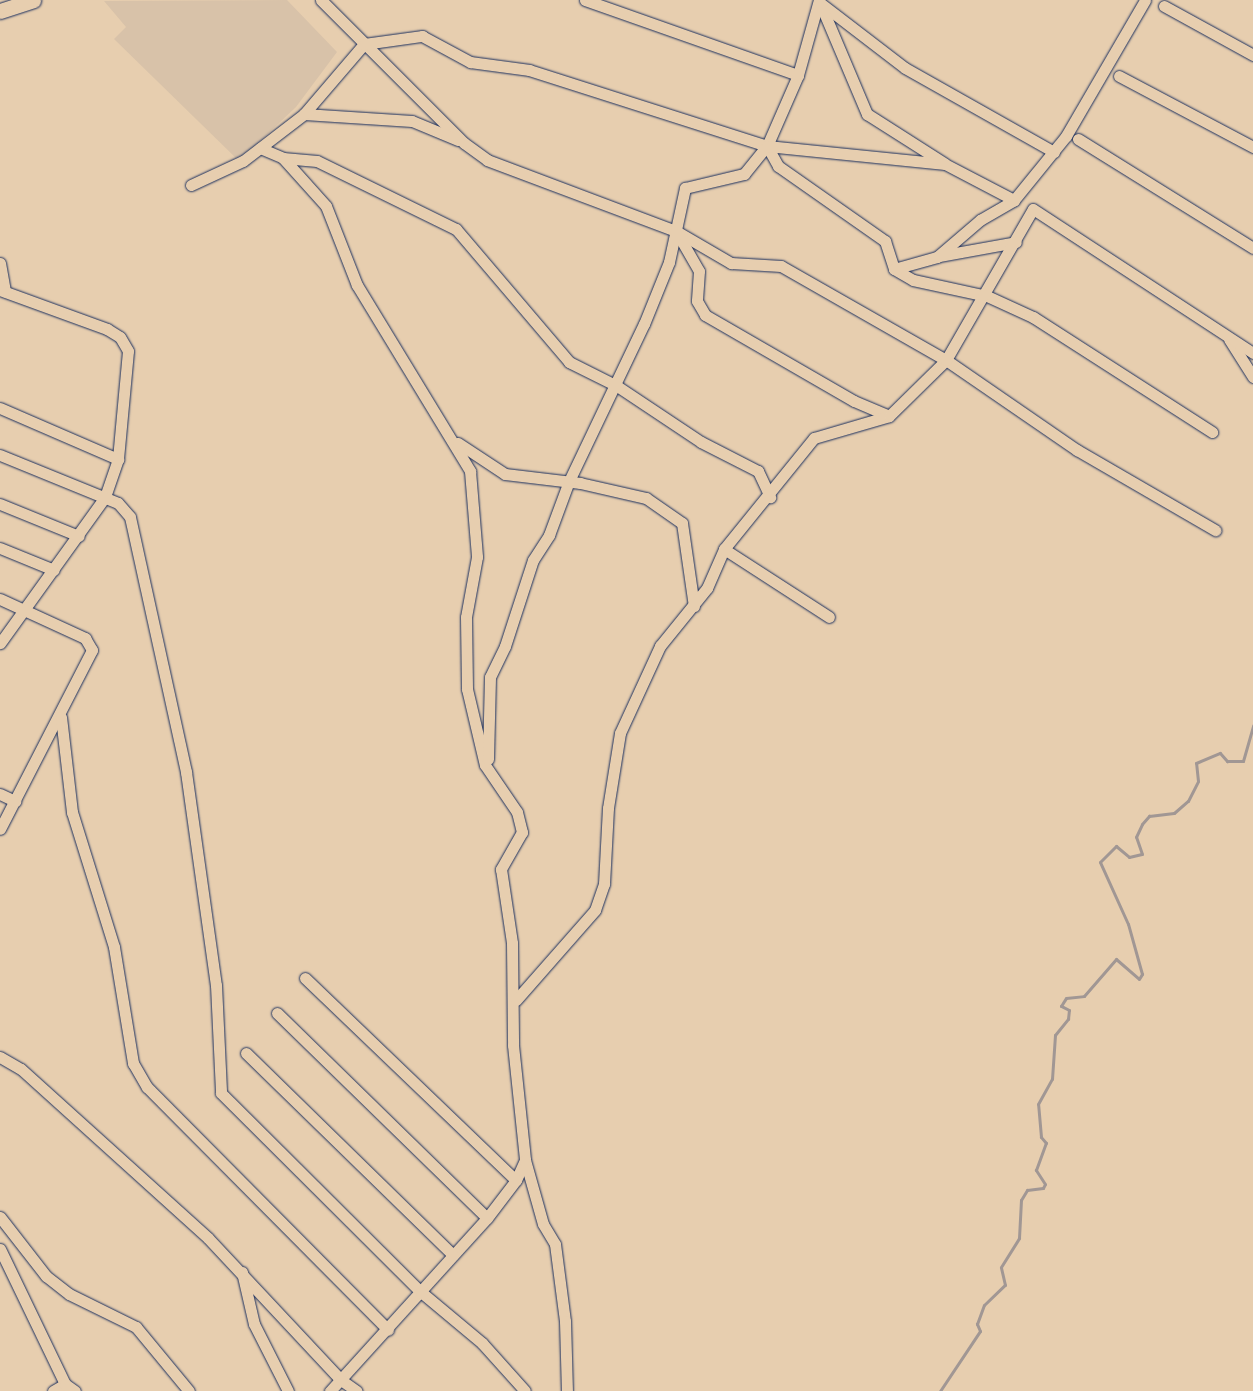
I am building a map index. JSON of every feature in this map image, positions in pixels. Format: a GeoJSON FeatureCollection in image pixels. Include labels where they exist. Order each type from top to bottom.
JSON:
{"type":"FeatureCollection","features":[{"type":"Feature","properties":{"kind":"street"},"geometry":{"type":"LineString","coordinates":[[0,10],[33,0]]}},
{"type":"Feature","properties":{"kind":"street"},"geometry":{"type":"LineString","coordinates":[[320,0],[464,143],[487,160],[676,231],[731,262],[781,266],[946,360],[1077,450],[1215,530]]}},
{"type":"Feature","properties":{"kind":"street"},"geometry":{"type":"LineString","coordinates":[[585,0],[798,75]]}},
{"type":"Feature","properties":{"kind":"street"},"geometry":{"type":"LineString","coordinates":[[937,257],[980,220],[1014,200],[1054,152],[1144,0]]}},
{"type":"Feature","properties":{"kind":"street"},"geometry":{"type":"LineString","coordinates":[[494,783],[488,757],[490,677],[506,646],[533,560],[548,535],[569,481],[617,386],[669,262],[685,188],[744,174],[767,146],[798,75],[819,1]]}},
{"type":"Feature","properties":{"kind":"street"},"geometry":{"type":"LineString","coordinates":[[819,1],[906,68],[1054,152]]}},
{"type":"Feature","properties":{"kind":"street"},"geometry":{"type":"LineString","coordinates":[[819,1],[867,114],[945,164],[1014,200]]}},
{"type":"Feature","properties":{"kind":"street"},"geometry":{"type":"LineString","coordinates":[[1164,6],[1253,55]]}},
{"type":"Feature","properties":{"kind":"street"},"geometry":{"type":"LineString","coordinates":[[191,185],[260,148],[304,114],[364,44],[422,36],[470,62],[530,70],[767,146],[945,164]]}},
{"type":"Feature","properties":{"kind":"street"},"geometry":{"type":"LineString","coordinates":[[1118,76],[1253,147]]}},
{"type":"Feature","properties":{"kind":"street"},"geometry":{"type":"LineString","coordinates":[[304,114],[412,121],[464,143]]}},
{"type":"Feature","properties":{"kind":"street"},"geometry":{"type":"LineString","coordinates":[[1078,139],[1253,248]]}},
{"type":"Feature","properties":{"kind":"street"},"geometry":{"type":"LineString","coordinates":[[767,146],[778,166],[885,241],[894,269],[913,280],[987,296],[1033,317],[1212,432]]}},
{"type":"Feature","properties":{"kind":"street"},"geometry":{"type":"LineString","coordinates":[[260,148],[283,158],[317,161],[456,229],[569,362],[617,386],[701,442],[758,471],[770,497]]}},
{"type":"Feature","properties":{"kind":"street"},"geometry":{"type":"LineString","coordinates":[[283,158],[326,206],[362,293],[456,442],[470,471],[477,531],[477,557],[466,617],[468,689],[494,783],[517,812],[522,832],[501,869],[516,1000],[513,1045],[524,1160],[543,1224],[555,1244],[568,1389]]}},
{"type":"Feature","properties":{"kind":"street"},"geometry":{"type":"LineString","coordinates":[[516,1000],[595,910],[604,884],[608,808],[620,733],[660,646],[694,606],[724,549],[770,497],[814,438],[889,416],[946,360],[987,296],[1034,208],[1253,353]]}},
{"type":"Feature","properties":{"kind":"street"},"geometry":{"type":"LineString","coordinates":[[676,231],[699,271],[697,302],[705,315],[889,416]]}},
{"type":"Feature","properties":{"kind":"street"},"geometry":{"type":"LineString","coordinates":[[894,269],[937,257],[1016,242]]}},
{"type":"Feature","properties":{"kind":"street"},"geometry":{"type":"LineString","coordinates":[[0,263],[3,291],[107,328],[126,344],[118,459],[105,497],[80,536],[0,643]]}},
{"type":"Feature","properties":{"kind":"street"},"geometry":{"type":"LineString","coordinates":[[1227,336],[1253,377]]}},
{"type":"Feature","properties":{"kind":"street"},"geometry":{"type":"LineString","coordinates":[[0,408],[118,459]]}},
{"type":"Feature","properties":{"kind":"street"},"geometry":{"type":"LineString","coordinates":[[456,442],[505,474],[569,481],[646,498],[682,523],[694,606]]}},
{"type":"Feature","properties":{"kind":"street"},"geometry":{"type":"LineString","coordinates":[[0,455],[118,503],[130,517],[186,772],[216,985],[221,1093],[421,1292],[482,1343],[525,1391]]}},
{"type":"Feature","properties":{"kind":"street"},"geometry":{"type":"LineString","coordinates":[[0,504],[80,536]]}},
{"type":"Feature","properties":{"kind":"street"},"geometry":{"type":"LineString","coordinates":[[0,548],[54,570]]}},
{"type":"Feature","properties":{"kind":"street"},"geometry":{"type":"LineString","coordinates":[[724,549],[829,617]]}},
{"type":"Feature","properties":{"kind":"street"},"geometry":{"type":"LineString","coordinates":[[0,599],[26,609],[91,643],[92,650],[61,717],[0,829]]}},
{"type":"Feature","properties":{"kind":"street"},"geometry":{"type":"LineString","coordinates":[[61,717],[72,812],[114,947],[133,1063],[148,1087],[388,1330]]}},
{"type":"Feature","properties":{"kind":"street"},"geometry":{"type":"LineString","coordinates":[[0,794],[14,801]]}},
{"type":"Feature","properties":{"kind":"street"},"geometry":{"type":"LineString","coordinates":[[305,978],[516,1180]]}},
{"type":"Feature","properties":{"kind":"street"},"geometry":{"type":"LineString","coordinates":[[277,1013],[487,1218]]}},
{"type":"Feature","properties":{"kind":"street"},"geometry":{"type":"LineString","coordinates":[[246,1052],[453,1255]]}},
{"type":"Feature","properties":{"kind":"street"},"geometry":{"type":"LineString","coordinates":[[0,1057],[21,1069],[242,1270],[341,1380],[358,1391]]}},
{"type":"Feature","properties":{"kind":"street"},"geometry":{"type":"LineString","coordinates":[[330,1391],[388,1330],[487,1218],[516,1180],[524,1160]]}},
{"type":"Feature","properties":{"kind":"street"},"geometry":{"type":"LineString","coordinates":[[0,1217],[46,1276],[69,1294],[136,1328],[189,1391]]}},
{"type":"Feature","properties":{"kind":"street"},"geometry":{"type":"LineString","coordinates":[[0,1249],[65,1384],[75,1391]]}},
{"type":"Feature","properties":{"kind":"street"},"geometry":{"type":"LineString","coordinates":[[242,1270],[254,1324],[288,1391]]}},
{"type":"Feature","properties":{"kind":"street"},"geometry":{"type":"LineString","coordinates":[[53,1391],[65,1384]]}},
{"type":"Feature","properties":{"kind":"shaded area"},"geometry":{"type":"Polygon","coordinates":[[[287,0],[337,52],[296,107],[239,161],[114,39],[126,27],[104,1],[287,0]]]}},
{"type":"Feature","properties":{"kind":"waterway"},"geometry":{"type":"LineString","coordinates":[[940,1391],[980,1331],[977,1324],[984,1305],[1005,1285],[1001,1267],[1019,1238],[1021,1200],[1027,1190],[1043,1188],[1045,1184],[1036,1170],[1046,1143],[1041,1137],[1038,1104],[1052,1079],[1055,1035],[1068,1019],[1069,1010],[1061,1006],[1066,998],[1084,996],[1116,959],[1139,979],[1142,974],[1128,924],[1100,862],[1116,846],[1129,857],[1142,854],[1136,837],[1142,824],[1149,816],[1174,813],[1188,801],[1198,781],[1196,763],[1220,753],[1227,761],[1243,761],[1253,725]]}}]}
